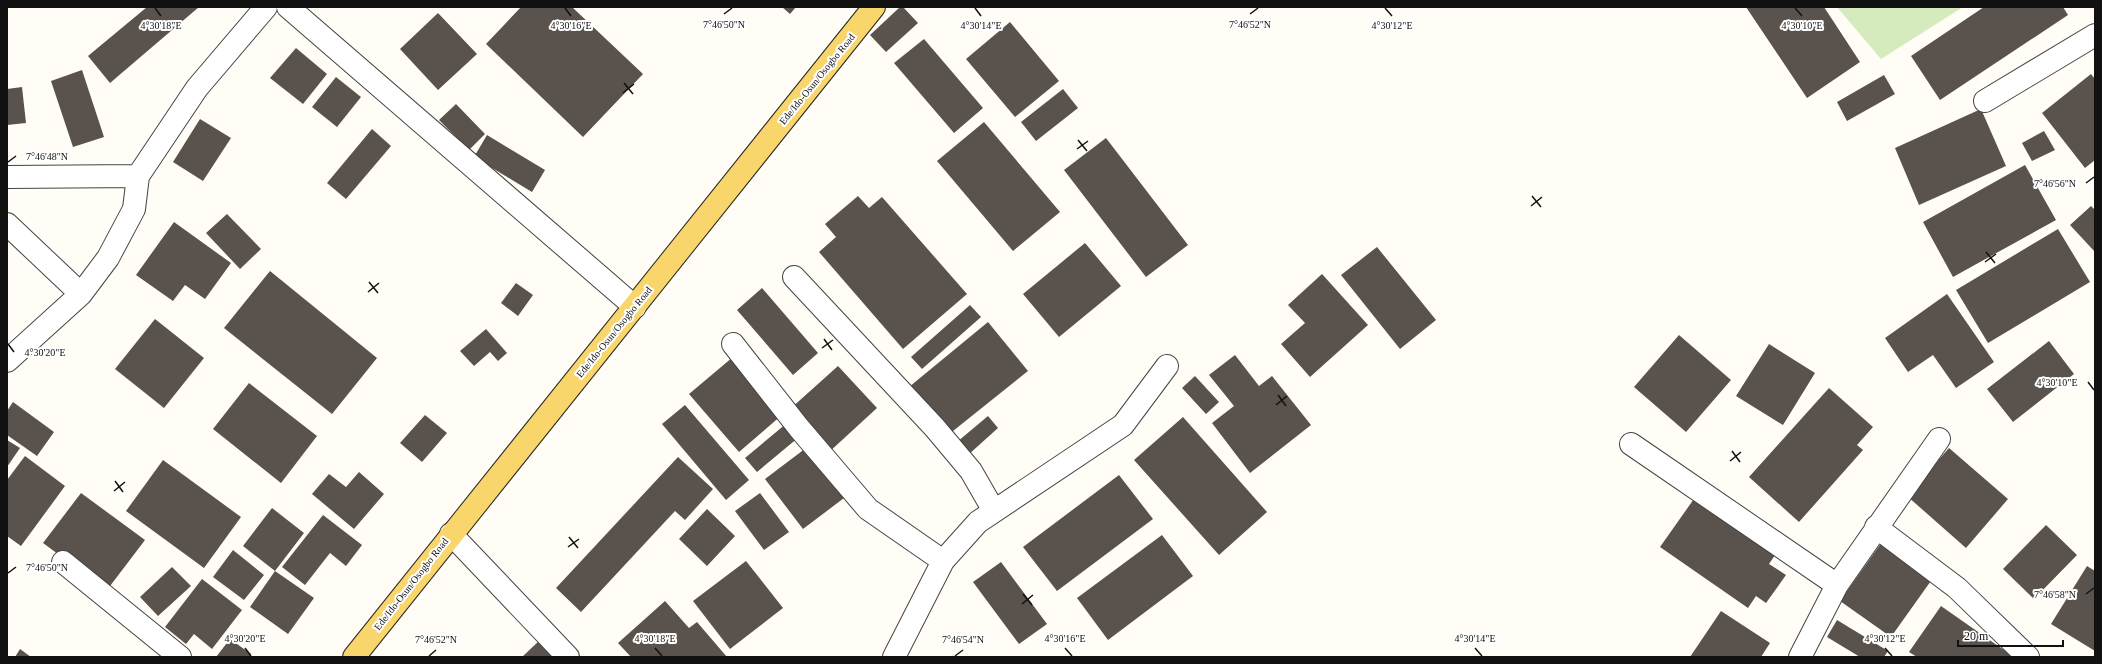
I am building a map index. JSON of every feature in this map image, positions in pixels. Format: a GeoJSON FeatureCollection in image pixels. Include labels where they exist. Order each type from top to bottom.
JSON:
{"type":"FeatureCollection","features":[{"type":"Feature","properties":{"kind":"main road","name":"Ede/Ido-Osun/Osogbo Road"},"geometry":{"type":"LineString","coordinates":[[354,657],[874,7]]}},
{"type":"Feature","properties":{"kind":"street"},"geometry":{"type":"LineString","coordinates":[[7,361],[81,294],[108,258],[134,209],[138,176],[197,88],[266,7]]}},
{"type":"Feature","properties":{"kind":"street"},"geometry":{"type":"LineString","coordinates":[[288,7],[635,307]]}},
{"type":"Feature","properties":{"kind":"street"},"geometry":{"type":"LineString","coordinates":[[1985,101],[2095,34]]}},
{"type":"Feature","properties":{"kind":"street"},"geometry":{"type":"LineString","coordinates":[[7,177],[138,176]]}},
{"type":"Feature","properties":{"kind":"street"},"geometry":{"type":"LineString","coordinates":[[7,224],[81,294]]}},
{"type":"Feature","properties":{"kind":"street"},"geometry":{"type":"LineString","coordinates":[[794,276],[935,428],[970,472],[994,511]]}},
{"type":"Feature","properties":{"kind":"street"},"geometry":{"type":"LineString","coordinates":[[733,344],[800,428],[868,509],[943,562]]}},
{"type":"Feature","properties":{"kind":"street"},"geometry":{"type":"LineString","coordinates":[[894,657],[943,562],[978,522],[1123,425],[1167,366]]}},
{"type":"Feature","properties":{"kind":"street"},"geometry":{"type":"LineString","coordinates":[[1800,657],[1837,585],[1876,527],[1939,439]]}},
{"type":"Feature","properties":{"kind":"street"},"geometry":{"type":"LineString","coordinates":[[1631,444],[1837,585]]}},
{"type":"Feature","properties":{"kind":"street"},"geometry":{"type":"LineString","coordinates":[[1876,527],[1957,588],[2028,657]]}},
{"type":"Feature","properties":{"kind":"street"},"geometry":{"type":"LineString","coordinates":[[451,534],[568,657]]}},
{"type":"Feature","properties":{"kind":"street"},"geometry":{"type":"LineString","coordinates":[[63,562],[180,657]]}},
{"type":"Feature","properties":{"kind":"green space"},"geometry":{"type":"Polygon","coordinates":[[[1837,7],[1963,7],[1881,59],[1837,7]]]}},
{"type":"Feature","properties":{"kind":"building"},"geometry":{"type":"Polygon","coordinates":[[[147,7],[199,7],[110,83],[88,56],[147,7]]]}},
{"type":"Feature","properties":{"kind":"building"},"geometry":{"type":"Polygon","coordinates":[[[521,7],[572,7],[643,74],[583,137],[486,44],[521,7]]]}},
{"type":"Feature","properties":{"kind":"building"},"geometry":{"type":"Polygon","coordinates":[[[782,7],[796,7],[790,14],[782,7]]]}},
{"type":"Feature","properties":{"kind":"building"},"geometry":{"type":"Polygon","coordinates":[[[900,7],[903,7],[918,23],[886,52],[870,35],[900,7]]]}},
{"type":"Feature","properties":{"kind":"building"},"geometry":{"type":"Polygon","coordinates":[[[1746,7],[1824,7],[1860,62],[1807,98],[1746,7]]]}},
{"type":"Feature","properties":{"kind":"building"},"geometry":{"type":"Polygon","coordinates":[[[1984,7],[2063,7],[2068,15],[1940,100],[1911,56],[1984,7]]]}},
{"type":"Feature","properties":{"kind":"building"},"geometry":{"type":"Polygon","coordinates":[[[438,13],[477,54],[438,90],[400,49],[438,13]]]}},
{"type":"Feature","properties":{"kind":"building"},"geometry":{"type":"Polygon","coordinates":[[[1010,22],[1059,81],[1015,117],[966,59],[1010,22]]]}},
{"type":"Feature","properties":{"kind":"building"},"geometry":{"type":"Polygon","coordinates":[[[924,39],[983,108],[954,133],[894,63],[924,39]]]}},
{"type":"Feature","properties":{"kind":"building"},"geometry":{"type":"Polygon","coordinates":[[[296,48],[327,74],[303,104],[270,78],[296,48]]]}},
{"type":"Feature","properties":{"kind":"building"},"geometry":{"type":"Polygon","coordinates":[[[82,70],[104,137],[73,147],[51,81],[82,70]]]}},
{"type":"Feature","properties":{"kind":"building"},"geometry":{"type":"Polygon","coordinates":[[[2091,74],[2095,79],[2095,160],[2085,168],[2042,113],[2091,74]]]}},
{"type":"Feature","properties":{"kind":"building"},"geometry":{"type":"Polygon","coordinates":[[[1884,75],[1895,94],[1847,121],[1837,102],[1884,75]]]}},
{"type":"Feature","properties":{"kind":"building"},"geometry":{"type":"Polygon","coordinates":[[[336,77],[361,97],[337,127],[312,107],[336,77]]]}},
{"type":"Feature","properties":{"kind":"building"},"geometry":{"type":"Polygon","coordinates":[[[22,87],[26,123],[7,125],[7,89],[22,87]]]}},
{"type":"Feature","properties":{"kind":"building"},"geometry":{"type":"Polygon","coordinates":[[[1063,89],[1078,108],[1036,141],[1021,122],[1063,89]]]}},
{"type":"Feature","properties":{"kind":"building"},"geometry":{"type":"Polygon","coordinates":[[[456,104],[485,134],[469,150],[439,120],[456,104]]]}},
{"type":"Feature","properties":{"kind":"building"},"geometry":{"type":"Polygon","coordinates":[[[1981,109],[2006,166],[1919,205],[1895,148],[1981,109]]]}},
{"type":"Feature","properties":{"kind":"building"},"geometry":{"type":"Polygon","coordinates":[[[200,119],[231,138],[203,181],[173,162],[200,119]]]}},
{"type":"Feature","properties":{"kind":"building"},"geometry":{"type":"Polygon","coordinates":[[[984,122],[1060,212],[1013,251],[937,161],[984,122]]]}},
{"type":"Feature","properties":{"kind":"building"},"geometry":{"type":"Polygon","coordinates":[[[372,129],[391,146],[346,199],[327,183],[372,129]]]}},
{"type":"Feature","properties":{"kind":"building"},"geometry":{"type":"Polygon","coordinates":[[[2044,131],[2055,150],[2032,161],[2022,143],[2044,131]]]}},
{"type":"Feature","properties":{"kind":"building"},"geometry":{"type":"Polygon","coordinates":[[[487,135],[545,170],[532,192],[474,157],[487,135]]]}},
{"type":"Feature","properties":{"kind":"building"},"geometry":{"type":"Polygon","coordinates":[[[1106,138],[1188,245],[1146,277],[1064,170],[1106,138]]]}},
{"type":"Feature","properties":{"kind":"building"},"geometry":{"type":"Polygon","coordinates":[[[2025,165],[2056,220],[1953,277],[1923,222],[2025,165]]]}},
{"type":"Feature","properties":{"kind":"building"},"geometry":{"type":"Polygon","coordinates":[[[858,196],[869,208],[882,197],[967,294],[903,349],[819,252],[836,237],[825,224],[858,196]]]}},
{"type":"Feature","properties":{"kind":"building"},"geometry":{"type":"Polygon","coordinates":[[[2091,206],[2095,210],[2095,252],[2070,225],[2091,206]]]}},
{"type":"Feature","properties":{"kind":"building"},"geometry":{"type":"Polygon","coordinates":[[[227,214],[261,249],[240,269],[206,233],[227,214]]]}},
{"type":"Feature","properties":{"kind":"building"},"geometry":{"type":"Polygon","coordinates":[[[174,222],[231,263],[205,299],[185,285],[173,301],[136,275],[174,222]]]}},
{"type":"Feature","properties":{"kind":"building"},"geometry":{"type":"Polygon","coordinates":[[[2058,229],[2090,282],[1988,343],[1956,290],[2058,229]]]}},
{"type":"Feature","properties":{"kind":"building"},"geometry":{"type":"Polygon","coordinates":[[[1085,243],[1121,286],[1059,337],[1023,294],[1085,243]]]}},
{"type":"Feature","properties":{"kind":"building"},"geometry":{"type":"Polygon","coordinates":[[[1377,247],[1436,320],[1400,349],[1341,275],[1377,247]]]}},
{"type":"Feature","properties":{"kind":"building"},"geometry":{"type":"Polygon","coordinates":[[[270,271],[377,358],[332,414],[224,328],[270,271]]]}},
{"type":"Feature","properties":{"kind":"building"},"geometry":{"type":"Polygon","coordinates":[[[1322,274],[1368,325],[1310,377],[1281,344],[1305,323],[1288,305],[1322,274]]]}},
{"type":"Feature","properties":{"kind":"building"},"geometry":{"type":"Polygon","coordinates":[[[516,283],[533,295],[518,316],[501,303],[516,283]]]}},
{"type":"Feature","properties":{"kind":"building"},"geometry":{"type":"Polygon","coordinates":[[[762,288],[818,353],[793,375],[737,310],[762,288]]]}},
{"type":"Feature","properties":{"kind":"building"},"geometry":{"type":"Polygon","coordinates":[[[1947,294],[1994,362],[1956,388],[1933,355],[1908,372],[1885,338],[1947,294]]]}},
{"type":"Feature","properties":{"kind":"building"},"geometry":{"type":"Polygon","coordinates":[[[970,305],[981,317],[922,369],[911,357],[970,305]]]}},
{"type":"Feature","properties":{"kind":"building"},"geometry":{"type":"Polygon","coordinates":[[[155,319],[204,358],[164,408],[115,369],[155,319]]]}},
{"type":"Feature","properties":{"kind":"building"},"geometry":{"type":"Polygon","coordinates":[[[988,322],[1028,371],[948,435],[909,387],[988,322]]]}},
{"type":"Feature","properties":{"kind":"building"},"geometry":{"type":"Polygon","coordinates":[[[486,329],[507,353],[498,361],[490,352],[474,366],[460,351],[486,329]]]}},
{"type":"Feature","properties":{"kind":"building"},"geometry":{"type":"Polygon","coordinates":[[[1679,335],[1731,380],[1686,432],[1634,387],[1679,335]]]}},
{"type":"Feature","properties":{"kind":"building"},"geometry":{"type":"Polygon","coordinates":[[[2049,341],[2074,374],[2013,422],[1987,389],[2049,341]]]}},
{"type":"Feature","properties":{"kind":"building"},"geometry":{"type":"Polygon","coordinates":[[[1769,344],[1815,373],[1783,425],[1736,396],[1769,344]]]}},
{"type":"Feature","properties":{"kind":"building"},"geometry":{"type":"Polygon","coordinates":[[[1235,355],[1259,386],[1272,376],[1311,425],[1250,473],[1212,423],[1234,406],[1209,375],[1235,355]]]}},
{"type":"Feature","properties":{"kind":"building"},"geometry":{"type":"Polygon","coordinates":[[[733,357],[783,414],[739,452],[689,394],[733,357]]]}},
{"type":"Feature","properties":{"kind":"building"},"geometry":{"type":"Polygon","coordinates":[[[838,366],[877,408],[828,453],[789,410],[838,366]]]}},
{"type":"Feature","properties":{"kind":"building"},"geometry":{"type":"Polygon","coordinates":[[[1195,376],[1219,402],[1206,414],[1182,388],[1195,376]]]}},
{"type":"Feature","properties":{"kind":"building"},"geometry":{"type":"Polygon","coordinates":[[[249,383],[317,436],[281,483],[213,429],[249,383]]]}},
{"type":"Feature","properties":{"kind":"building"},"geometry":{"type":"Polygon","coordinates":[[[1829,388],[1873,427],[1857,445],[1863,450],[1799,522],[1749,477],[1829,388]]]}},
{"type":"Feature","properties":{"kind":"building"},"geometry":{"type":"Polygon","coordinates":[[[13,402],[54,432],[37,456],[7,435],[7,411],[13,402]]]}},
{"type":"Feature","properties":{"kind":"building"},"geometry":{"type":"Polygon","coordinates":[[[685,405],[749,480],[726,500],[662,424],[685,405]]]}},
{"type":"Feature","properties":{"kind":"building"},"geometry":{"type":"Polygon","coordinates":[[[425,415],[447,433],[422,462],[400,443],[425,415]]]}},
{"type":"Feature","properties":{"kind":"building"},"geometry":{"type":"Polygon","coordinates":[[[988,416],[998,428],[968,455],[957,442],[988,416]]]}},
{"type":"Feature","properties":{"kind":"building"},"geometry":{"type":"Polygon","coordinates":[[[1183,417],[1267,512],[1219,555],[1134,460],[1183,417]]]}},
{"type":"Feature","properties":{"kind":"building"},"geometry":{"type":"Polygon","coordinates":[[[787,423],[799,437],[757,472],[745,458],[787,423]]]}},
{"type":"Feature","properties":{"kind":"building"},"geometry":{"type":"Polygon","coordinates":[[[7,440],[20,448],[7,467],[7,440]]]}},
{"type":"Feature","properties":{"kind":"building"},"geometry":{"type":"Polygon","coordinates":[[[806,448],[844,498],[803,529],[765,479],[806,448]]]}},
{"type":"Feature","properties":{"kind":"building"},"geometry":{"type":"Polygon","coordinates":[[[1949,448],[2008,499],[1966,548],[1907,496],[1949,448]]]}},
{"type":"Feature","properties":{"kind":"building"},"geometry":{"type":"Polygon","coordinates":[[[25,456],[65,486],[21,546],[7,536],[7,480],[25,456]]]}},
{"type":"Feature","properties":{"kind":"building"},"geometry":{"type":"Polygon","coordinates":[[[678,457],[713,489],[685,520],[675,511],[581,612],[556,588],[678,457]]]}},
{"type":"Feature","properties":{"kind":"building"},"geometry":{"type":"Polygon","coordinates":[[[163,460],[241,517],[204,568],[126,511],[163,460]]]}},
{"type":"Feature","properties":{"kind":"building"},"geometry":{"type":"Polygon","coordinates":[[[359,472],[384,494],[354,529],[312,494],[329,474],[346,487],[359,472]]]}},
{"type":"Feature","properties":{"kind":"building"},"geometry":{"type":"Polygon","coordinates":[[[1119,475],[1153,519],[1057,591],[1023,547],[1119,475]]]}},
{"type":"Feature","properties":{"kind":"building"},"geometry":{"type":"Polygon","coordinates":[[[81,493],[145,540],[107,590],[43,543],[81,493]]]}},
{"type":"Feature","properties":{"kind":"building"},"geometry":{"type":"Polygon","coordinates":[[[760,493],[789,532],[764,550],[735,511],[760,493]]]}},
{"type":"Feature","properties":{"kind":"building"},"geometry":{"type":"Polygon","coordinates":[[[1696,496],[1777,552],[1769,564],[1786,575],[1766,603],[1756,596],[1748,608],[1660,547],[1696,496]]]}},
{"type":"Feature","properties":{"kind":"building"},"geometry":{"type":"Polygon","coordinates":[[[272,508],[304,533],[275,571],[243,546],[272,508]]]}},
{"type":"Feature","properties":{"kind":"building"},"geometry":{"type":"Polygon","coordinates":[[[707,509],[735,536],[707,566],[679,539],[707,509]]]}},
{"type":"Feature","properties":{"kind":"building"},"geometry":{"type":"Polygon","coordinates":[[[323,515],[362,545],[346,566],[330,553],[305,585],[282,567],[323,515]]]}},
{"type":"Feature","properties":{"kind":"building"},"geometry":{"type":"Polygon","coordinates":[[[2046,525],[2077,555],[2034,599],[2003,569],[2046,525]]]}},
{"type":"Feature","properties":{"kind":"building"},"geometry":{"type":"Polygon","coordinates":[[[1162,535],[1193,576],[1108,640],[1077,598],[1162,535]]]}},
{"type":"Feature","properties":{"kind":"building"},"geometry":{"type":"Polygon","coordinates":[[[1882,542],[1933,578],[1891,637],[1840,601],[1882,542]]]}},
{"type":"Feature","properties":{"kind":"building"},"geometry":{"type":"Polygon","coordinates":[[[233,550],[264,575],[244,600],[213,577],[233,550]]]}},
{"type":"Feature","properties":{"kind":"building"},"geometry":{"type":"Polygon","coordinates":[[[746,561],[783,608],[730,649],[693,601],[746,561]]]}},
{"type":"Feature","properties":{"kind":"building"},"geometry":{"type":"Polygon","coordinates":[[[1001,562],[1047,624],[1019,644],[973,582],[1001,562]]]}},
{"type":"Feature","properties":{"kind":"building"},"geometry":{"type":"Polygon","coordinates":[[[2087,566],[2095,571],[2095,651],[2051,624],[2087,566]]]}},
{"type":"Feature","properties":{"kind":"building"},"geometry":{"type":"Polygon","coordinates":[[[172,567],[191,586],[158,616],[140,597],[172,567]]]}},
{"type":"Feature","properties":{"kind":"building"},"geometry":{"type":"Polygon","coordinates":[[[275,571],[314,598],[288,634],[250,607],[275,571]]]}},
{"type":"Feature","properties":{"kind":"building"},"geometry":{"type":"Polygon","coordinates":[[[202,579],[242,610],[212,649],[194,634],[186,644],[165,627],[202,579]]]}},
{"type":"Feature","properties":{"kind":"building"},"geometry":{"type":"Polygon","coordinates":[[[665,601],[689,628],[697,622],[727,657],[631,657],[618,643],[665,601]]]}},
{"type":"Feature","properties":{"kind":"building"},"geometry":{"type":"Polygon","coordinates":[[[1941,606],[2011,655],[2009,657],[1917,657],[1909,652],[1941,606]]]}},
{"type":"Feature","properties":{"kind":"building"},"geometry":{"type":"Polygon","coordinates":[[[1721,611],[1770,643],[1761,657],[1690,657],[1721,611]]]}},
{"type":"Feature","properties":{"kind":"building"},"geometry":{"type":"Polygon","coordinates":[[[1837,620],[1888,651],[1884,657],[1860,657],[1827,637],[1837,620]]]}},
{"type":"Feature","properties":{"kind":"building"},"geometry":{"type":"Polygon","coordinates":[[[230,639],[251,654],[250,657],[216,657],[230,639]]]}},
{"type":"Feature","properties":{"kind":"building"},"geometry":{"type":"Polygon","coordinates":[[[540,640],[555,657],[522,657],[540,640]]]}},
{"type":"Feature","properties":{"kind":"building"},"geometry":{"type":"Polygon","coordinates":[[[20,649],[31,657],[15,657],[20,649]]]}}]}
